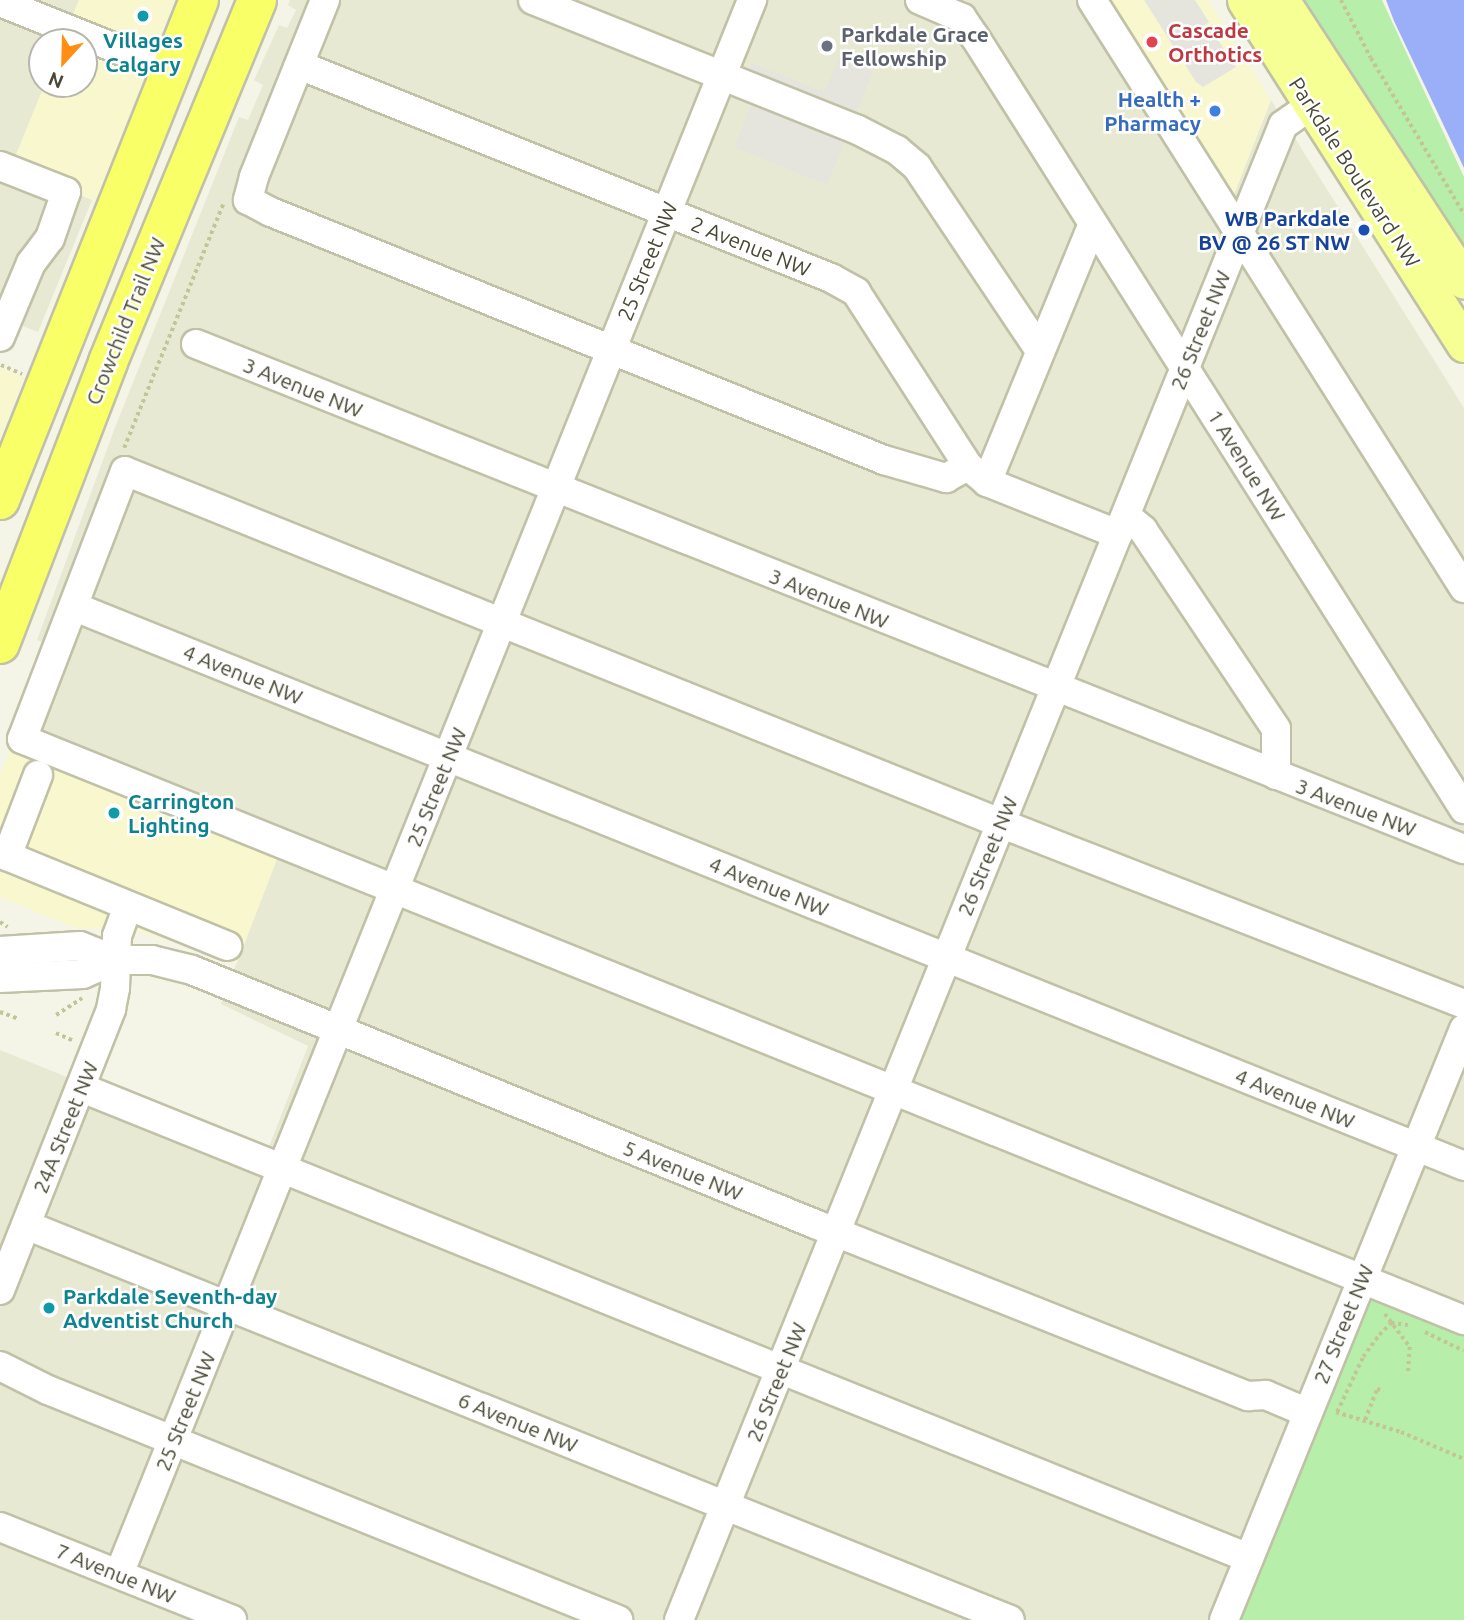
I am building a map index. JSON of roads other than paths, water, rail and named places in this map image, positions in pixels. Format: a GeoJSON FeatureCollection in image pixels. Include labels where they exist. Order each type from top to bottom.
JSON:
{"type":"FeatureCollection","features":[{"type":"Feature","properties":{"kind":"highway"},"geometry":{"type":"LineString","coordinates":[[0,500],[199,0]]}},
{"type":"Feature","properties":{"kind":"highway","name":"Crowchild Trail NW"},"geometry":{"type":"LineString","coordinates":[[0,644],[108,362],[257,0]]}},
{"type":"Feature","properties":{"kind":"main road","name":"Parkdale Boulevard NW"},"geometry":{"type":"LineString","coordinates":[[1245,0],[1464,344]]}},
{"type":"Feature","properties":{"kind":"main road","name":"Parkdale Boulevard NW"},"geometry":{"type":"LineString","coordinates":[[1280,0],[1464,281]]}},
{"type":"Feature","properties":{"kind":"street"},"geometry":{"type":"LineString","coordinates":[[325,0],[254,177],[248,200],[271,212],[915,471],[946,478],[977,474],[1143,530],[1276,729],[1276,775]]}},
{"type":"Feature","properties":{"kind":"street"},"geometry":{"type":"LineString","coordinates":[[533,0],[856,129],[897,149],[917,167],[1039,349]]}},
{"type":"Feature","properties":{"kind":"street","name":"25 Street NW"},"geometry":{"type":"LineString","coordinates":[[119,1574],[752,0]]}},
{"type":"Feature","properties":{"kind":"street","name":"1 Avenue NW"},"geometry":{"type":"LineString","coordinates":[[920,0],[962,18],[1464,809]]}},
{"type":"Feature","properties":{"kind":"street"},"geometry":{"type":"LineString","coordinates":[[1092,0],[1464,588]]}},
{"type":"Feature","properties":{"kind":"street"},"geometry":{"type":"LineString","coordinates":[[0,2],[170,70]]}},
{"type":"Feature","properties":{"kind":"street","name":"2 Avenue NW"},"geometry":{"type":"LineString","coordinates":[[299,65],[831,278],[856,292],[977,474]]}},
{"type":"Feature","properties":{"kind":"street","name":"26 Street NW"},"geometry":{"type":"LineString","coordinates":[[680,1620],[1283,125],[1312,105]]}},
{"type":"Feature","properties":{"kind":"street"},"geometry":{"type":"LineString","coordinates":[[0,166],[66,192],[50,238],[31,263],[1,337]]}},
{"type":"Feature","properties":{"kind":"street"},"geometry":{"type":"LineString","coordinates":[[977,474],[1039,349],[1092,226]]}},
{"type":"Feature","properties":{"kind":"street","name":"3 Avenue NW"},"geometry":{"type":"LineString","coordinates":[[196,344],[1464,849]]}},
{"type":"Feature","properties":{"kind":"street"},"geometry":{"type":"LineString","coordinates":[[1464,1004],[1000,823],[125,471],[75,607],[22,739],[394,892],[1464,1320]]}},
{"type":"Feature","properties":{"kind":"street","name":"4 Avenue NW"},"geometry":{"type":"LineString","coordinates":[[75,607],[1464,1166]]}},
{"type":"Feature","properties":{"kind":"street"},"geometry":{"type":"LineString","coordinates":[[38,775],[6,856],[227,946]]}},
{"type":"Feature","properties":{"kind":"street","name":"24A Street NW"},"geometry":{"type":"LineString","coordinates":[[0,1290],[111,1009],[115,988],[117,936],[128,906]]}},
{"type":"Feature","properties":{"kind":"street","name":"5 Avenue NW"},"geometry":{"type":"LineString","coordinates":[[0,951],[80,946],[115,960],[152,960],[192,970],[836,1232],[1248,1396],[1266,1395],[1311,1416]]}},
{"type":"Feature","properties":{"kind":"street","name":"5 Avenue NW"},"geometry":{"type":"LineString","coordinates":[[0,978],[83,974],[115,960]]}},
{"type":"Feature","properties":{"kind":"street","name":"27 Street NW"},"geometry":{"type":"LineString","coordinates":[[1224,1620],[1371,1284],[1416,1147],[1464,1028]]}},
{"type":"Feature","properties":{"kind":"street"},"geometry":{"type":"LineString","coordinates":[[82,1088],[1249,1558]]}},
{"type":"Feature","properties":{"kind":"street","name":"6 Avenue NW"},"geometry":{"type":"LineString","coordinates":[[26,1225],[1010,1620]]}},
{"type":"Feature","properties":{"kind":"street"},"geometry":{"type":"LineString","coordinates":[[0,1366],[48,1390],[618,1620]]}},
{"type":"Feature","properties":{"kind":"street","name":"7 Avenue NW"},"geometry":{"type":"LineString","coordinates":[[0,1527],[232,1620]]}},
{"type":"Feature","properties":{"kind":"water"},"geometry":{"type":"Polygon","coordinates":[[[1386,0],[1464,0],[1464,168],[1394,21],[1386,0]]]}},
{"type":"Feature","properties":{"kind":"place","name":"Villages Calgary"},"geometry":{"type":"Point","coordinates":[143,16]}},
{"type":"Feature","properties":{"kind":"place","name":"Cascade Orthotics"},"geometry":{"type":"Point","coordinates":[1152,42]}},
{"type":"Feature","properties":{"kind":"place","name":"Parkdale Grace Fellowship"},"geometry":{"type":"Point","coordinates":[827,46]}},
{"type":"Feature","properties":{"kind":"place","name":"Health + Pharmacy"},"geometry":{"type":"Point","coordinates":[1215,111]}},
{"type":"Feature","properties":{"kind":"place","name":"WB Parkdale BV @ 26 ST NW"},"geometry":{"type":"Point","coordinates":[1364,230]}},
{"type":"Feature","properties":{"kind":"place","name":"Carrington Lighting"},"geometry":{"type":"Point","coordinates":[114,813]}},
{"type":"Feature","properties":{"kind":"place","name":"Parkdale Seventh-day Adventist Church"},"geometry":{"type":"Point","coordinates":[49,1308]}}]}
